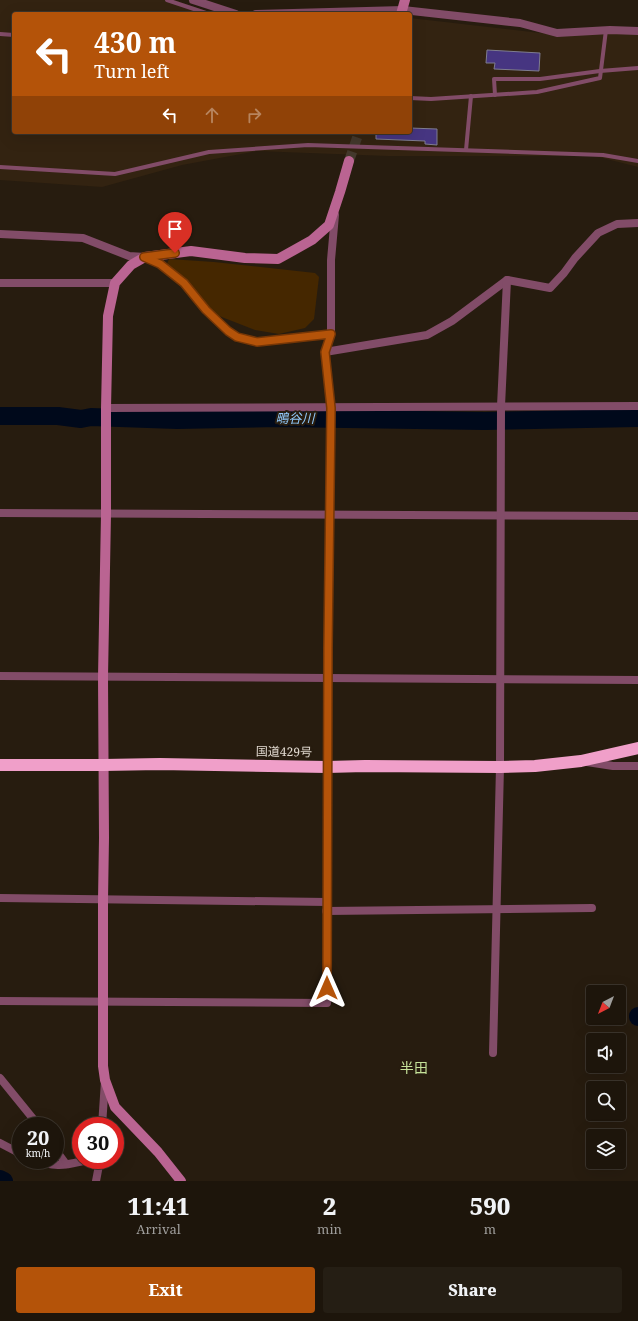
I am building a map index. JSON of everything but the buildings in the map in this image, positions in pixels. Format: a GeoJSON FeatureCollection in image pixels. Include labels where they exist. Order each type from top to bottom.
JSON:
{"type":"FeatureCollection","features":[{"type":"Feature","properties":{"kind":"highway","name":"国道429号"},"geometry":{"type":"LineString","coordinates":[[0,765],[160,764],[327,767],[500,767],[535,766],[580,761],[638,748]]}},
{"type":"Feature","properties":{"kind":"street"},"geometry":{"type":"LineString","coordinates":[[193,0],[230,12]]}},
{"type":"Feature","properties":{"kind":"street"},"geometry":{"type":"LineString","coordinates":[[305,12],[403,8],[520,23],[557,33],[606,30],[638,31]]}},
{"type":"Feature","properties":{"kind":"street"},"geometry":{"type":"LineString","coordinates":[[0,234],[83,238],[129,256],[144,257],[191,251],[245,258],[278,259],[312,240],[329,225],[350,161]]}},
{"type":"Feature","properties":{"kind":"street"},"geometry":{"type":"LineString","coordinates":[[0,1001],[327,1003],[326,910],[331,408],[325,352],[331,334],[331,260],[336,204]]}},
{"type":"Feature","properties":{"kind":"street"},"geometry":{"type":"LineString","coordinates":[[325,352],[427,335],[452,321],[506,280],[550,288],[598,233],[617,224],[638,223]]}},
{"type":"Feature","properties":{"kind":"street"},"geometry":{"type":"LineString","coordinates":[[103,1117],[105,1080],[103,1066],[102,900],[104,838],[103,677],[108,316],[115,283],[131,265],[144,257]]}},
{"type":"Feature","properties":{"kind":"street"},"geometry":{"type":"LineString","coordinates":[[144,257],[160,264],[184,283],[206,310],[228,331],[237,337],[257,342],[331,334]]}},
{"type":"Feature","properties":{"kind":"street"},"geometry":{"type":"LineString","coordinates":[[493,1053],[500,767],[501,406],[506,280]]}},
{"type":"Feature","properties":{"kind":"street"},"geometry":{"type":"LineString","coordinates":[[0,283],[115,283]]}},
{"type":"Feature","properties":{"kind":"street"},"geometry":{"type":"LineString","coordinates":[[106,408],[638,406]]}},
{"type":"Feature","properties":{"kind":"street"},"geometry":{"type":"LineString","coordinates":[[0,512],[106,514],[638,516]]}},
{"type":"Feature","properties":{"kind":"street"},"geometry":{"type":"LineString","coordinates":[[0,676],[638,680]]}},
{"type":"Feature","properties":{"kind":"street"},"geometry":{"type":"LineString","coordinates":[[580,761],[613,766],[638,766]]}},
{"type":"Feature","properties":{"kind":"street"},"geometry":{"type":"LineString","coordinates":[[0,898],[327,902]]}},
{"type":"Feature","properties":{"kind":"street"},"geometry":{"type":"LineString","coordinates":[[326,910],[592,908]]}},
{"type":"Feature","properties":{"kind":"street"},"geometry":{"type":"LineString","coordinates":[[0,1078],[32,1117]]}},
{"type":"Feature","properties":{"kind":"street"},"geometry":{"type":"LineString","coordinates":[[105,1080],[115,1107],[158,1152],[181,1181]]}},
{"type":"Feature","properties":{"kind":"street"},"geometry":{"type":"LineString","coordinates":[[0,1143],[12,1149]]}},
{"type":"Feature","properties":{"kind":"street"},"geometry":{"type":"LineString","coordinates":[[64,1161],[66,1164],[72,1163]]}},
{"type":"Feature","properties":{"kind":"street"},"geometry":{"type":"LineString","coordinates":[[96,1181],[98,1169]]}},
{"type":"Feature","properties":{"kind":"lane"},"geometry":{"type":"LineString","coordinates":[[167,0],[202,12]]}},
{"type":"Feature","properties":{"kind":"lane"},"geometry":{"type":"LineString","coordinates":[[412,98],[431,99],[537,92],[600,78],[606,30]]}},
{"type":"Feature","properties":{"kind":"lane"},"geometry":{"type":"LineString","coordinates":[[0,34],[12,35]]}},
{"type":"Feature","properties":{"kind":"lane"},"geometry":{"type":"LineString","coordinates":[[495,95],[494,79],[540,79],[600,71],[638,68]]}},
{"type":"Feature","properties":{"kind":"lane"},"geometry":{"type":"LineString","coordinates":[[466,150],[471,96]]}},
{"type":"Feature","properties":{"kind":"lane"},"geometry":{"type":"LineString","coordinates":[[0,167],[115,174],[209,152],[308,145],[603,155],[638,161]]}},
{"type":"Feature","properties":{"kind":"shaded area"},"geometry":{"type":"Polygon","coordinates":[[[0,0],[174,0],[209,12],[12,12],[12,134],[412,134],[412,18],[558,35],[638,32],[638,167],[595,156],[388,156],[257,151],[182,165],[102,187],[0,180],[0,0]]]}},
{"type":"Feature","properties":{"kind":"shaded area"},"geometry":{"type":"Polygon","coordinates":[[[169,259],[214,262],[315,273],[319,277],[314,319],[305,328],[279,334],[255,330],[214,314],[167,264],[169,259]]]}},
{"type":"Feature","properties":{"kind":"waterway","name":"鴫谷川"},"geometry":{"type":"LineString","coordinates":[[0,416],[58,416],[81,419],[91,417],[177,420],[278,418],[485,421],[638,418]]}},
{"type":"Feature","properties":{"kind":"waterway"},"geometry":{"type":"LineString","coordinates":[[0,1179],[4,1181]]}},
{"type":"Feature","properties":{"kind":"tunnel"},"geometry":{"type":"LineString","coordinates":[[349,161],[358,134]]}},
{"type":"Feature","properties":{"kind":"district","name":"半田"},"geometry":{"type":"Point","coordinates":[414,1068]}},
{"type":"Feature","properties":{"kind":"route"},"geometry":{"type":"LineString","coordinates":[[175,253],[144,257],[160,264],[184,283],[206,310],[228,331],[237,337],[257,342],[331,334],[325,352],[331,408],[326,910],[327,988]]}}]}
